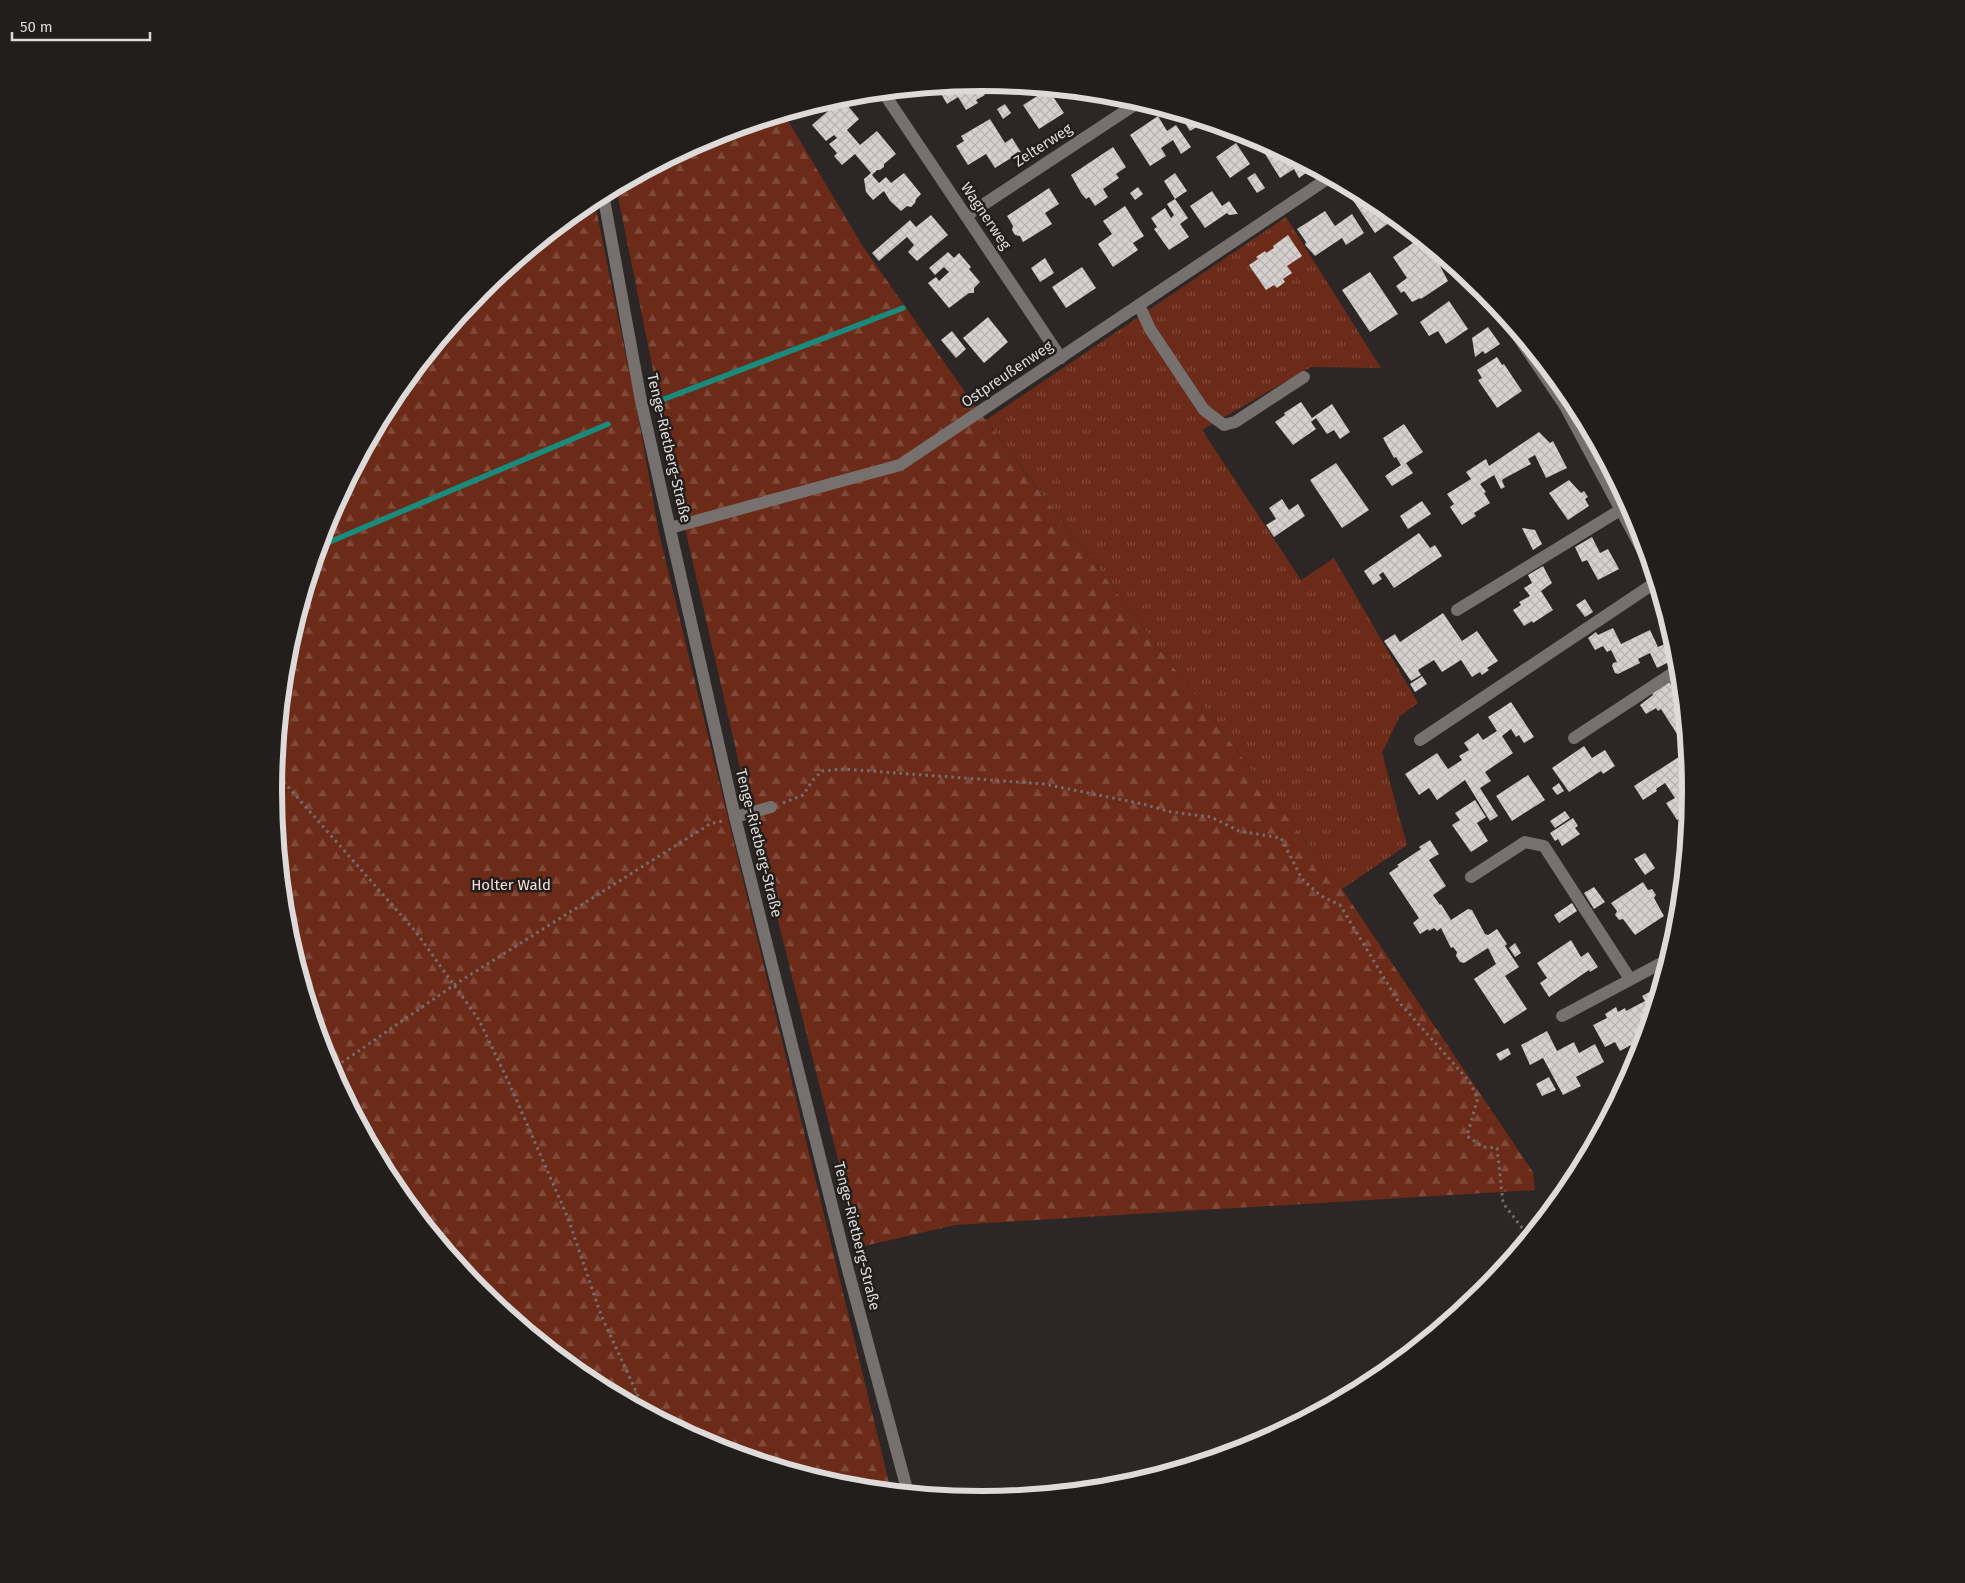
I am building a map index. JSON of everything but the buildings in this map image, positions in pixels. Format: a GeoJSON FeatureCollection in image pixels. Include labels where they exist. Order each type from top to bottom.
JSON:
{"type":"FeatureCollection","features":[{"type":"Feature","properties":{"kind":"street","name":"Wagnerweg"},"geometry":{"type":"LineString","coordinates":[[888,98],[1061,358]]}},
{"type":"Feature","properties":{"kind":"street","name":"Zelterweg"},"geometry":{"type":"LineString","coordinates":[[966,216],[1131,108]]}},
{"type":"Feature","properties":{"kind":"street","name":"Ostpreußenweg"},"geometry":{"type":"LineString","coordinates":[[670,528],[900,465],[1325,181]]}},
{"type":"Feature","properties":{"kind":"street","name":"Tenge-Rietberg-Straße"},"geometry":{"type":"LineString","coordinates":[[604,202],[641,401],[735,817],[848,1270],[906,1487]]}},
{"type":"Feature","properties":{"kind":"street"},"geometry":{"type":"LineString","coordinates":[[1139,305],[1150,329],[1204,410],[1224,425],[1235,422],[1304,377]]}},
{"type":"Feature","properties":{"kind":"street"},"geometry":{"type":"LineString","coordinates":[[1587,438],[1626,516]]}},
{"type":"Feature","properties":{"kind":"street"},"geometry":{"type":"LineString","coordinates":[[1458,610],[1622,509]]}},
{"type":"Feature","properties":{"kind":"street"},"geometry":{"type":"LineString","coordinates":[[1420,740],[1652,585]]}},
{"type":"Feature","properties":{"kind":"street"},"geometry":{"type":"LineString","coordinates":[[1574,738],[1672,674]]}},
{"type":"Feature","properties":{"kind":"street"},"geometry":{"type":"LineString","coordinates":[[735,817],[771,808]]}},
{"type":"Feature","properties":{"kind":"street"},"geometry":{"type":"LineString","coordinates":[[1471,877],[1525,842],[1544,846],[1630,979]]}},
{"type":"Feature","properties":{"kind":"street"},"geometry":{"type":"LineString","coordinates":[[1562,1016],[1661,963]]}},
{"type":"Feature","properties":{"kind":"path"},"geometry":{"type":"LineString","coordinates":[[771,808],[803,796],[813,780],[822,771],[843,769],[1044,784],[1143,804],[1171,812],[1210,817],[1239,831],[1281,838],[1302,879],[1321,896],[1340,905],[1398,1001],[1469,1081],[1478,1098],[1467,1136],[1483,1147],[1497,1148],[1503,1204],[1526,1233]]}},
{"type":"Feature","properties":{"kind":"path"},"geometry":{"type":"LineString","coordinates":[[282,781],[416,932],[479,1020],[509,1083],[568,1218],[601,1315],[641,1403]]}},
{"type":"Feature","properties":{"kind":"path"},"geometry":{"type":"LineString","coordinates":[[338,1065],[454,985],[710,824],[735,817]]}},
{"type":"Feature","properties":{"kind":"path"},"geometry":{"type":"LineString","coordinates":[[630,1397],[636,1392]]}},
{"type":"Feature","properties":{"kind":"green space"},"geometry":{"type":"Polygon","coordinates":[[[787,119],[862,245],[972,402],[1342,889],[1533,1172],[1535,1190],[955,1225],[860,1247],[744,785],[687,537],[617,194],[673,163],[757,128],[787,119]]]}},
{"type":"Feature","properties":{"kind":"green space","name":"Holter Wald"},"geometry":{"type":"Polygon","coordinates":[[[596,207],[638,415],[659,533],[890,1486],[801,1468],[757,1455],[673,1420],[593,1374],[521,1318],[487,1287],[456,1253],[400,1181],[354,1101],[319,1017],[306,973],[288,883],[282,792],[288,700],[306,610],[319,566],[354,482],[376,441],[400,402],[427,365],[487,296],[556,236],[596,207]]]}},
{"type":"Feature","properties":{"kind":"green space"},"geometry":{"type":"Polygon","coordinates":[[[1286,217],[1381,368],[1311,367],[1202,430],[1301,580],[1334,558],[1418,703],[1400,716],[1382,753],[1407,845],[1342,889],[986,420],[1286,217]]]}},
{"type":"Feature","properties":{"kind":"waterway"},"geometry":{"type":"LineString","coordinates":[[659,401],[903,308]]}},
{"type":"Feature","properties":{"kind":"waterway"},"geometry":{"type":"LineString","coordinates":[[329,542],[608,424]]}}]}
